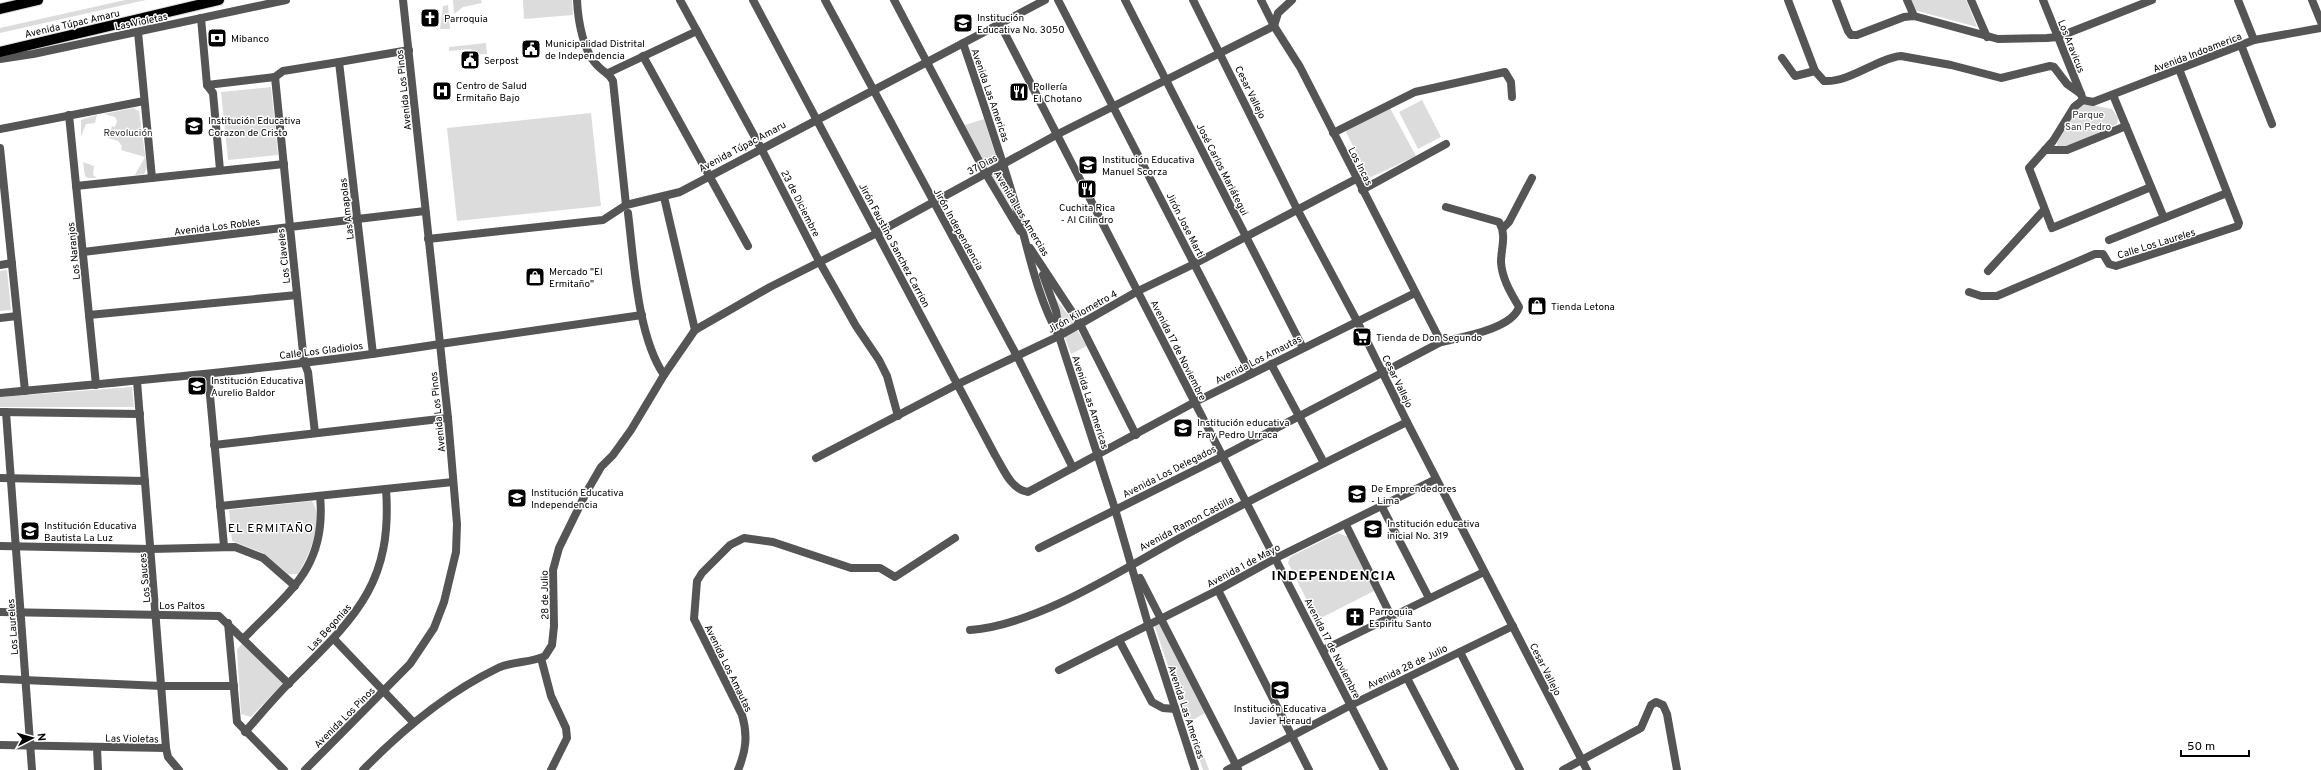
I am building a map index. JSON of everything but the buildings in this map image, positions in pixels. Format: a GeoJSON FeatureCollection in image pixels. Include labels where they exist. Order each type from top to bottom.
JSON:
{"type":"FeatureCollection","features":[{"type":"Feature","properties":{"kind":"main road"},"geometry":{"type":"LineString","coordinates":[[0,9],[38,0]]}},
{"type":"Feature","properties":{"kind":"main road","name":"Avenida Túpac Amaru"},"geometry":{"type":"LineString","coordinates":[[0,52],[219,0]]}},
{"type":"Feature","properties":{"kind":"street","name":"Las Violetas"},"geometry":{"type":"LineString","coordinates":[[0,58],[33,54],[286,0]]}},
{"type":"Feature","properties":{"kind":"street","name":"Avenida Los Pinos"},"geometry":{"type":"LineString","coordinates":[[305,770],[410,664],[423,647],[434,628],[444,602],[456,552],[457,524],[448,418],[403,0]]}},
{"type":"Feature","properties":{"kind":"street"},"geometry":{"type":"LineString","coordinates":[[577,0],[582,34],[600,68],[608,73],[615,92],[627,209],[642,314],[656,363],[664,375]]}},
{"type":"Feature","properties":{"kind":"street","name":"23 de Diciembre"},"geometry":{"type":"LineString","coordinates":[[680,0],[762,150],[819,261],[856,326],[879,360],[886,376],[898,416]]}},
{"type":"Feature","properties":{"kind":"street","name":"Jirón Faustino Sanchez Carrion"},"geometry":{"type":"LineString","coordinates":[[753,0],[995,455],[1015,488],[1028,492]]}},
{"type":"Feature","properties":{"kind":"street","name":"Jirón Independencia"},"geometry":{"type":"LineString","coordinates":[[825,0],[1017,356],[1073,468]]}},
{"type":"Feature","properties":{"kind":"street","name":"Avenida Las Amercias"},"geometry":{"type":"LineString","coordinates":[[894,0],[986,174],[1026,242],[1080,324],[1136,435]]}},
{"type":"Feature","properties":{"kind":"street","name":"Avenida Túpac Amaru"},"geometry":{"type":"LineString","coordinates":[[428,240],[603,220],[627,209],[680,192],[1045,0]]}},
{"type":"Feature","properties":{"kind":"street","name":"Jirón Jose Marti"},"geometry":{"type":"LineString","coordinates":[[1058,0],[1251,374]]}},
{"type":"Feature","properties":{"kind":"street","name":"José Carlos Mariátegui"},"geometry":{"type":"LineString","coordinates":[[1125,0],[1303,348]]}},
{"type":"Feature","properties":{"kind":"street","name":"Cesar Vallejo"},"geometry":{"type":"LineString","coordinates":[[1193,0],[1297,209],[1357,321],[1436,479],[1587,770]]}},
{"type":"Feature","properties":{"kind":"street","name":"Los Incas"},"geometry":{"type":"LineString","coordinates":[[1261,0],[1274,26],[1300,67],[1414,293],[1441,342]]}},
{"type":"Feature","properties":{"kind":"street"},"geometry":{"type":"LineString","coordinates":[[1274,26],[1278,13],[1292,0]]}},
{"type":"Feature","properties":{"kind":"street"},"geometry":{"type":"LineString","coordinates":[[1788,0],[1815,71],[1821,80],[1836,80],[1873,67],[1894,57],[1901,56],[1951,65],[2001,78],[2050,66],[2054,67],[2067,84],[2082,97],[2045,150],[2029,168],[2052,228],[2152,187]]}},
{"type":"Feature","properties":{"kind":"street"},"geometry":{"type":"LineString","coordinates":[[1836,0],[1851,35],[1857,35],[1904,17],[1914,16],[1998,39],[2058,37],[2152,0]]}},
{"type":"Feature","properties":{"kind":"street"},"geometry":{"type":"LineString","coordinates":[[1907,0],[1914,16]]}},
{"type":"Feature","properties":{"kind":"street"},"geometry":{"type":"LineString","coordinates":[[1971,0],[1987,36]]}},
{"type":"Feature","properties":{"kind":"street","name":"Los Aravicus"},"geometry":{"type":"LineString","coordinates":[[2043,0],[2082,97]]}},
{"type":"Feature","properties":{"kind":"street"},"geometry":{"type":"LineString","coordinates":[[2238,0],[2254,40]]}},
{"type":"Feature","properties":{"kind":"street"},"geometry":{"type":"LineString","coordinates":[[2312,0],[2321,22]]}},
{"type":"Feature","properties":{"kind":"street"},"geometry":{"type":"LineString","coordinates":[[201,18],[207,85],[213,93],[220,170]]}},
{"type":"Feature","properties":{"kind":"street","name":"Avenida 17 de Noviembre"},"geometry":{"type":"LineString","coordinates":[[1000,24],[1058,134],[1384,770]]}},
{"type":"Feature","properties":{"kind":"street","name":"37 Dias"},"geometry":{"type":"LineString","coordinates":[[695,330],[819,261],[877,233],[1058,134],[1274,26]]}},
{"type":"Feature","properties":{"kind":"street","name":"Avenida Indoamerica"},"geometry":{"type":"LineString","coordinates":[[2082,97],[2093,102],[2254,40],[2321,28]]}},
{"type":"Feature","properties":{"kind":"street"},"geometry":{"type":"LineString","coordinates":[[608,73],[697,31]]}},
{"type":"Feature","properties":{"kind":"street"},"geometry":{"type":"LineString","coordinates":[[138,32],[152,178]]}},
{"type":"Feature","properties":{"kind":"street","name":"Avenida Las Americas"},"geometry":{"type":"LineString","coordinates":[[963,43],[1004,164],[1026,242],[1034,278],[1048,317],[1059,336],[1098,455],[1132,564],[1148,624],[1195,770]]}},
{"type":"Feature","properties":{"kind":"street"},"geometry":{"type":"LineString","coordinates":[[2241,45],[2272,124]]}},
{"type":"Feature","properties":{"kind":"street"},"geometry":{"type":"LineString","coordinates":[[207,85],[275,77],[283,71],[409,50]]}},
{"type":"Feature","properties":{"kind":"street"},"geometry":{"type":"LineString","coordinates":[[643,56],[709,178],[748,246]]}},
{"type":"Feature","properties":{"kind":"street"},"geometry":{"type":"LineString","coordinates":[[1782,58],[1795,76],[1815,71]]}},
{"type":"Feature","properties":{"kind":"street","name":"Las Amapolas"},"geometry":{"type":"LineString","coordinates":[[340,62],[373,354]]}},
{"type":"Feature","properties":{"kind":"street"},"geometry":{"type":"LineString","coordinates":[[2109,240],[2227,193],[2179,69]]}},
{"type":"Feature","properties":{"kind":"street"},"geometry":{"type":"LineString","coordinates":[[1333,133],[1415,92],[1505,72],[1512,82],[1512,97]]}},
{"type":"Feature","properties":{"kind":"street","name":"Los Claveles"},"geometry":{"type":"LineString","coordinates":[[275,77],[304,362],[308,372],[315,433]]}},
{"type":"Feature","properties":{"kind":"street"},"geometry":{"type":"LineString","coordinates":[[2113,95],[2164,218]]}},
{"type":"Feature","properties":{"kind":"street"},"geometry":{"type":"LineString","coordinates":[[0,129],[144,101]]}},
{"type":"Feature","properties":{"kind":"street","name":"Los Naranjos"},"geometry":{"type":"LineString","coordinates":[[69,115],[96,385]]}},
{"type":"Feature","properties":{"kind":"street"},"geometry":{"type":"LineString","coordinates":[[2045,150],[2067,150],[2126,126]]}},
{"type":"Feature","properties":{"kind":"street"},"geometry":{"type":"LineString","coordinates":[[1362,190],[1446,144]]}},
{"type":"Feature","properties":{"kind":"street"},"geometry":{"type":"LineString","coordinates":[[0,148],[25,391]]}},
{"type":"Feature","properties":{"kind":"street"},"geometry":{"type":"LineString","coordinates":[[76,186],[284,164]]}},
{"type":"Feature","properties":{"kind":"street"},"geometry":{"type":"LineString","coordinates":[[1446,207],[1493,219],[1499,222],[1503,228],[1509,222],[1532,178]]}},
{"type":"Feature","properties":{"kind":"street","name":"Jirón Kilometro 4"},"geometry":{"type":"LineString","coordinates":[[816,458],[844,442],[898,416],[958,384],[1059,336],[1138,291],[1194,264],[1356,179]]}},
{"type":"Feature","properties":{"kind":"street","name":"Calle Los Laureles"},"geometry":{"type":"LineString","coordinates":[[1969,292],[1981,296],[1997,296],[2095,254],[2103,254],[2109,264],[2116,266],[2201,240],[2237,227],[2239,223],[2227,193]]}},
{"type":"Feature","properties":{"kind":"street"},"geometry":{"type":"LineString","coordinates":[[664,196],[695,330]]}},
{"type":"Feature","properties":{"kind":"street"},"geometry":{"type":"LineString","coordinates":[[1988,271],[2044,210]]}},
{"type":"Feature","properties":{"kind":"street","name":"Avenida Los Robles"},"geometry":{"type":"LineString","coordinates":[[83,252],[425,211]]}},
{"type":"Feature","properties":{"kind":"street","name":"Avenida Los Delegados"},"geometry":{"type":"LineString","coordinates":[[1039,548],[1223,456],[1382,371],[1441,342],[1478,333],[1508,321],[1516,314],[1519,307],[1503,275],[1501,262],[1503,228]]}},
{"type":"Feature","properties":{"kind":"street"},"geometry":{"type":"LineString","coordinates":[[0,265],[12,263]]}},
{"type":"Feature","properties":{"kind":"street","name":"Avenida Los Amautas"},"geometry":{"type":"LineString","coordinates":[[1028,492],[1195,402],[1414,293]]}},
{"type":"Feature","properties":{"kind":"street"},"geometry":{"type":"LineString","coordinates":[[89,315],[297,295]]}},
{"type":"Feature","properties":{"kind":"street","name":"Calle Los Gladiolos"},"geometry":{"type":"LineString","coordinates":[[0,393],[208,374],[373,354],[642,314]]}},
{"type":"Feature","properties":{"kind":"street"},"geometry":{"type":"LineString","coordinates":[[0,318],[18,316]]}},
{"type":"Feature","properties":{"kind":"street","name":"28 de Julio"},"geometry":{"type":"LineString","coordinates":[[541,658],[545,656],[552,645],[556,610],[553,570],[559,548],[586,493],[601,467],[613,455],[631,430],[664,375],[695,330]]}},
{"type":"Feature","properties":{"kind":"street"},"geometry":{"type":"LineString","coordinates":[[1271,364],[1324,463]]}},
{"type":"Feature","properties":{"kind":"street"},"geometry":{"type":"LineString","coordinates":[[208,374],[224,546]]}},
{"type":"Feature","properties":{"kind":"street","name":"Los Sauces"},"geometry":{"type":"LineString","coordinates":[[137,381],[157,615],[166,748],[168,757],[179,770]]}},
{"type":"Feature","properties":{"kind":"street"},"geometry":{"type":"LineString","coordinates":[[3,412],[140,414]]}},
{"type":"Feature","properties":{"kind":"street","name":"Los Laureles"},"geometry":{"type":"LineString","coordinates":[[3,412],[11,478],[32,770]]}},
{"type":"Feature","properties":{"kind":"street"},"geometry":{"type":"LineString","coordinates":[[214,445],[448,418]]}},
{"type":"Feature","properties":{"kind":"street","name":"Avenida Ramon Castilla"},"geometry":{"type":"LineString","coordinates":[[970,630],[1003,626],[1042,610],[1090,587],[1247,502],[1407,422]]}},
{"type":"Feature","properties":{"kind":"street"},"geometry":{"type":"LineString","coordinates":[[0,478],[145,481]]}},
{"type":"Feature","properties":{"kind":"street","name":"Avenida 1 de Mayo"},"geometry":{"type":"LineString","coordinates":[[1059,670],[1218,590],[1276,558],[1346,525],[1436,479]]}},
{"type":"Feature","properties":{"kind":"street"},"geometry":{"type":"LineString","coordinates":[[220,506],[453,482]]}},
{"type":"Feature","properties":{"kind":"street","name":"Las Begonias"},"geometry":{"type":"LineString","coordinates":[[245,732],[289,684],[334,639],[365,600],[378,570],[386,535],[388,514],[386,489]]}},
{"type":"Feature","properties":{"kind":"street"},"geometry":{"type":"LineString","coordinates":[[244,638],[295,586],[307,570],[317,548],[321,524],[320,496]]}},
{"type":"Feature","properties":{"kind":"street"},"geometry":{"type":"LineString","coordinates":[[1382,507],[1429,598]]}},
{"type":"Feature","properties":{"kind":"street"},"geometry":{"type":"LineString","coordinates":[[1346,525],[1391,616]]}},
{"type":"Feature","properties":{"kind":"street","name":"Avenida Los Amautas"},"geometry":{"type":"LineString","coordinates":[[738,770],[746,745],[744,722],[734,697],[694,619],[697,581],[702,573],[730,545],[740,539],[751,538],[773,542],[851,568],[880,568],[895,577],[955,538]]}},
{"type":"Feature","properties":{"kind":"street"},"geometry":{"type":"LineString","coordinates":[[0,546],[151,549],[224,546],[244,549],[263,558],[295,586]]}},
{"type":"Feature","properties":{"kind":"street"},"geometry":{"type":"LineString","coordinates":[[1132,564],[1237,768]]}},
{"type":"Feature","properties":{"kind":"street"},"geometry":{"type":"LineString","coordinates":[[1323,650],[1484,572]]}},
{"type":"Feature","properties":{"kind":"street"},"geometry":{"type":"LineString","coordinates":[[1218,590],[1309,770]]}},
{"type":"Feature","properties":{"kind":"street","name":"Los Paltos"},"geometry":{"type":"LineString","coordinates":[[0,612],[217,616],[228,623],[244,638],[289,684]]}},
{"type":"Feature","properties":{"kind":"street"},"geometry":{"type":"LineString","coordinates":[[228,623],[237,722],[245,732],[284,770]]}},
{"type":"Feature","properties":{"kind":"street","name":"Avenida 28 de Julio"},"geometry":{"type":"LineString","coordinates":[[1227,770],[1237,768],[1291,736],[1351,705],[1513,626]]}},
{"type":"Feature","properties":{"kind":"street"},"geometry":{"type":"LineString","coordinates":[[334,639],[413,722]]}},
{"type":"Feature","properties":{"kind":"street"},"geometry":{"type":"LineString","coordinates":[[1119,640],[1152,702],[1163,708],[1175,709]]}},
{"type":"Feature","properties":{"kind":"street"},"geometry":{"type":"LineString","coordinates":[[1460,652],[1520,770]]}},
{"type":"Feature","properties":{"kind":"street"},"geometry":{"type":"LineString","coordinates":[[363,770],[413,722],[435,704],[500,667],[515,662],[541,658],[551,696],[566,728],[567,738],[551,770]]}},
{"type":"Feature","properties":{"kind":"street"},"geometry":{"type":"LineString","coordinates":[[1407,678],[1455,770]]}},
{"type":"Feature","properties":{"kind":"street"},"geometry":{"type":"LineString","coordinates":[[0,679],[162,686],[234,686]]}},
{"type":"Feature","properties":{"kind":"street"},"geometry":{"type":"LineString","coordinates":[[1563,770],[1641,728],[1652,704],[1660,703],[1667,714],[1677,770]]}},
{"type":"Feature","properties":{"kind":"street","name":"Las Violetas"},"geometry":{"type":"LineString","coordinates":[[0,745],[97,748],[166,748]]}},
{"type":"Feature","properties":{"kind":"street","name":"Las Violetas"},"geometry":{"type":"LineString","coordinates":[[97,748],[98,770]]}},
{"type":"Feature","properties":{"kind":"green space"},"geometry":{"type":"Polygon","coordinates":[[[125,0],[146,0],[0,33],[0,28],[125,0]]]}},
{"type":"Feature","properties":{"kind":"green space"},"geometry":{"type":"Polygon","coordinates":[[[453,0],[481,0],[482,3],[463,7],[454,14],[453,0]]]}},
{"type":"Feature","properties":{"kind":"green space"},"geometry":{"type":"Polygon","coordinates":[[[523,0],[572,0],[573,15],[524,19],[523,0]]]}},
{"type":"Feature","properties":{"kind":"green space"},"geometry":{"type":"Polygon","coordinates":[[[1910,0],[1966,0],[1977,27],[1914,10],[1910,0]]]}},
{"type":"Feature","properties":{"kind":"green space"},"geometry":{"type":"Polygon","coordinates":[[[448,5],[450,29],[440,29],[443,6],[448,5]]]}},
{"type":"Feature","properties":{"kind":"green space"},"geometry":{"type":"Polygon","coordinates":[[[486,43],[487,54],[472,55],[471,49],[449,51],[449,47],[486,43]]]}},
{"type":"Feature","properties":{"kind":"green space"},"geometry":{"type":"Polygon","coordinates":[[[271,87],[278,155],[228,160],[221,92],[271,87]]]}},
{"type":"Feature","properties":{"kind":"green space"},"geometry":{"type":"Polygon","coordinates":[[[1422,100],[1441,137],[1418,149],[1399,112],[1422,100]]]}},
{"type":"Feature","properties":{"kind":"green space","name":"Parque San Pedro"},"geometry":{"type":"Polygon","coordinates":[[[2086,104],[2112,109],[2118,118],[2117,124],[2064,148],[2057,146],[2057,143],[2077,109],[2086,104]]]}},
{"type":"Feature","properties":{"kind":"green space","name":"Revolución"},"geometry":{"type":"Polygon","coordinates":[[[133,108],[139,111],[147,168],[144,174],[135,175],[145,157],[121,150],[122,146],[118,141],[108,138],[112,126],[115,127],[117,121],[115,117],[104,114],[133,108]]]}},
{"type":"Feature","properties":{"kind":"green space"},"geometry":{"type":"Polygon","coordinates":[[[1390,108],[1416,156],[1369,178],[1346,132],[1348,128],[1390,108]]]}},
{"type":"Feature","properties":{"kind":"green space"},"geometry":{"type":"Polygon","coordinates":[[[591,113],[601,206],[457,221],[447,128],[591,113]]]}},
{"type":"Feature","properties":{"kind":"green space"},"geometry":{"type":"Polygon","coordinates":[[[97,115],[95,123],[86,124],[81,137],[81,120],[97,115]]]}},
{"type":"Feature","properties":{"kind":"green space"},"geometry":{"type":"Polygon","coordinates":[[[984,119],[997,160],[985,167],[962,126],[984,119]]]}},
{"type":"Feature","properties":{"kind":"green space"},"geometry":{"type":"Polygon","coordinates":[[[83,162],[94,166],[93,175],[97,178],[88,178],[85,176],[83,162]]]}},
{"type":"Feature","properties":{"kind":"green space"},"geometry":{"type":"Polygon","coordinates":[[[1000,170],[1009,203],[989,175],[1000,170]]]}},
{"type":"Feature","properties":{"kind":"green space"},"geometry":{"type":"Polygon","coordinates":[[[7,270],[11,310],[0,311],[0,271],[7,270]]]}},
{"type":"Feature","properties":{"kind":"green space"},"geometry":{"type":"Polygon","coordinates":[[[1056,299],[1074,323],[1062,330],[1056,299]]]}},
{"type":"Feature","properties":{"kind":"green space"},"geometry":{"type":"Polygon","coordinates":[[[1076,328],[1087,346],[1071,354],[1064,335],[1076,328]]]}},
{"type":"Feature","properties":{"kind":"green space"},"geometry":{"type":"Polygon","coordinates":[[[132,387],[134,407],[0,407],[0,397],[132,387]]]}},
{"type":"Feature","properties":{"kind":"green space"},"geometry":{"type":"Polygon","coordinates":[[[312,501],[316,509],[316,528],[311,548],[298,574],[288,574],[263,553],[232,541],[229,510],[312,501]]]}},
{"type":"Feature","properties":{"kind":"green space"},"geometry":{"type":"Polygon","coordinates":[[[1338,533],[1349,537],[1376,590],[1317,620],[1288,563],[1290,557],[1338,533]]]}},
{"type":"Feature","properties":{"kind":"green space"},"geometry":{"type":"Polygon","coordinates":[[[1160,621],[1207,712],[1191,721],[1209,770],[1203,770],[1154,624],[1160,621]]]}},
{"type":"Feature","properties":{"kind":"green space"},"geometry":{"type":"Polygon","coordinates":[[[243,642],[283,683],[251,717],[241,714],[237,650],[243,642]]]}},
{"type":"Feature","properties":{"kind":"place","name":"Parroquia"},"geometry":{"type":"Point","coordinates":[430,18]}},
{"type":"Feature","properties":{"kind":"place","name":"Institución Educativa No. 3050"},"geometry":{"type":"Point","coordinates":[963,23]}},
{"type":"Feature","properties":{"kind":"place","name":"Mibanco"},"geometry":{"type":"Point","coordinates":[217,38]}},
{"type":"Feature","properties":{"kind":"place","name":"Municipalidad Distrital de Independencia"},"geometry":{"type":"Point","coordinates":[531,49]}},
{"type":"Feature","properties":{"kind":"place","name":"Serpost"},"geometry":{"type":"Point","coordinates":[470,60]}},
{"type":"Feature","properties":{"kind":"place","name":"Centro de Salud Ermitaño Bajo"},"geometry":{"type":"Point","coordinates":[442,91]}},
{"type":"Feature","properties":{"kind":"place","name":"Pollería El Chotano"},"geometry":{"type":"Point","coordinates":[1019,92]}},
{"type":"Feature","properties":{"kind":"place","name":"Institución Educativa Corazon de Cristo"},"geometry":{"type":"Point","coordinates":[194,126]}},
{"type":"Feature","properties":{"kind":"place","name":"Institución Educativa Manuel Scorza"},"geometry":{"type":"Point","coordinates":[1088,165]}},
{"type":"Feature","properties":{"kind":"place","name":"Cuchita Rica - Al Cilindro"},"geometry":{"type":"Point","coordinates":[1087,189]}},
{"type":"Feature","properties":{"kind":"place","name":"Mercado \"El Ermitaño\""},"geometry":{"type":"Point","coordinates":[535,277]}},
{"type":"Feature","properties":{"kind":"place","name":"Tienda Letona"},"geometry":{"type":"Point","coordinates":[1537,306]}},
{"type":"Feature","properties":{"kind":"place","name":"Tienda de Don Segundo"},"geometry":{"type":"Point","coordinates":[1362,337]}},
{"type":"Feature","properties":{"kind":"place","name":"Institución Educativa Aurelio Baldor"},"geometry":{"type":"Point","coordinates":[197,386]}},
{"type":"Feature","properties":{"kind":"place","name":"Institución educativa Fray Pedro Urraca"},"geometry":{"type":"Point","coordinates":[1183,428]}},
{"type":"Feature","properties":{"kind":"place","name":"De Emprendedores - Lima"},"geometry":{"type":"Point","coordinates":[1357,494]}},
{"type":"Feature","properties":{"kind":"place","name":"Institución Educativa Independencia"},"geometry":{"type":"Point","coordinates":[517,498]}},
{"type":"Feature","properties":{"kind":"place","name":"Institución educativa inicial No. 319"},"geometry":{"type":"Point","coordinates":[1373,529]}},
{"type":"Feature","properties":{"kind":"place","name":"Institución Educativa Bautista La Luz"},"geometry":{"type":"Point","coordinates":[30,531]}},
{"type":"Feature","properties":{"kind":"place","name":"Parroquia Espiritu Santo"},"geometry":{"type":"Point","coordinates":[1355,617]}},
{"type":"Feature","properties":{"kind":"place","name":"Institución Educativa Javier Heraud"},"geometry":{"type":"Point","coordinates":[1280,690]}},
{"type":"Feature","properties":{"kind":"district","name":"EL ERMITAÑO"},"geometry":{"type":"Point","coordinates":[271,528]}},
{"type":"Feature","properties":{"kind":"district","name":"INDEPENDENCIA"},"geometry":{"type":"Point","coordinates":[1334,575]}}]}
